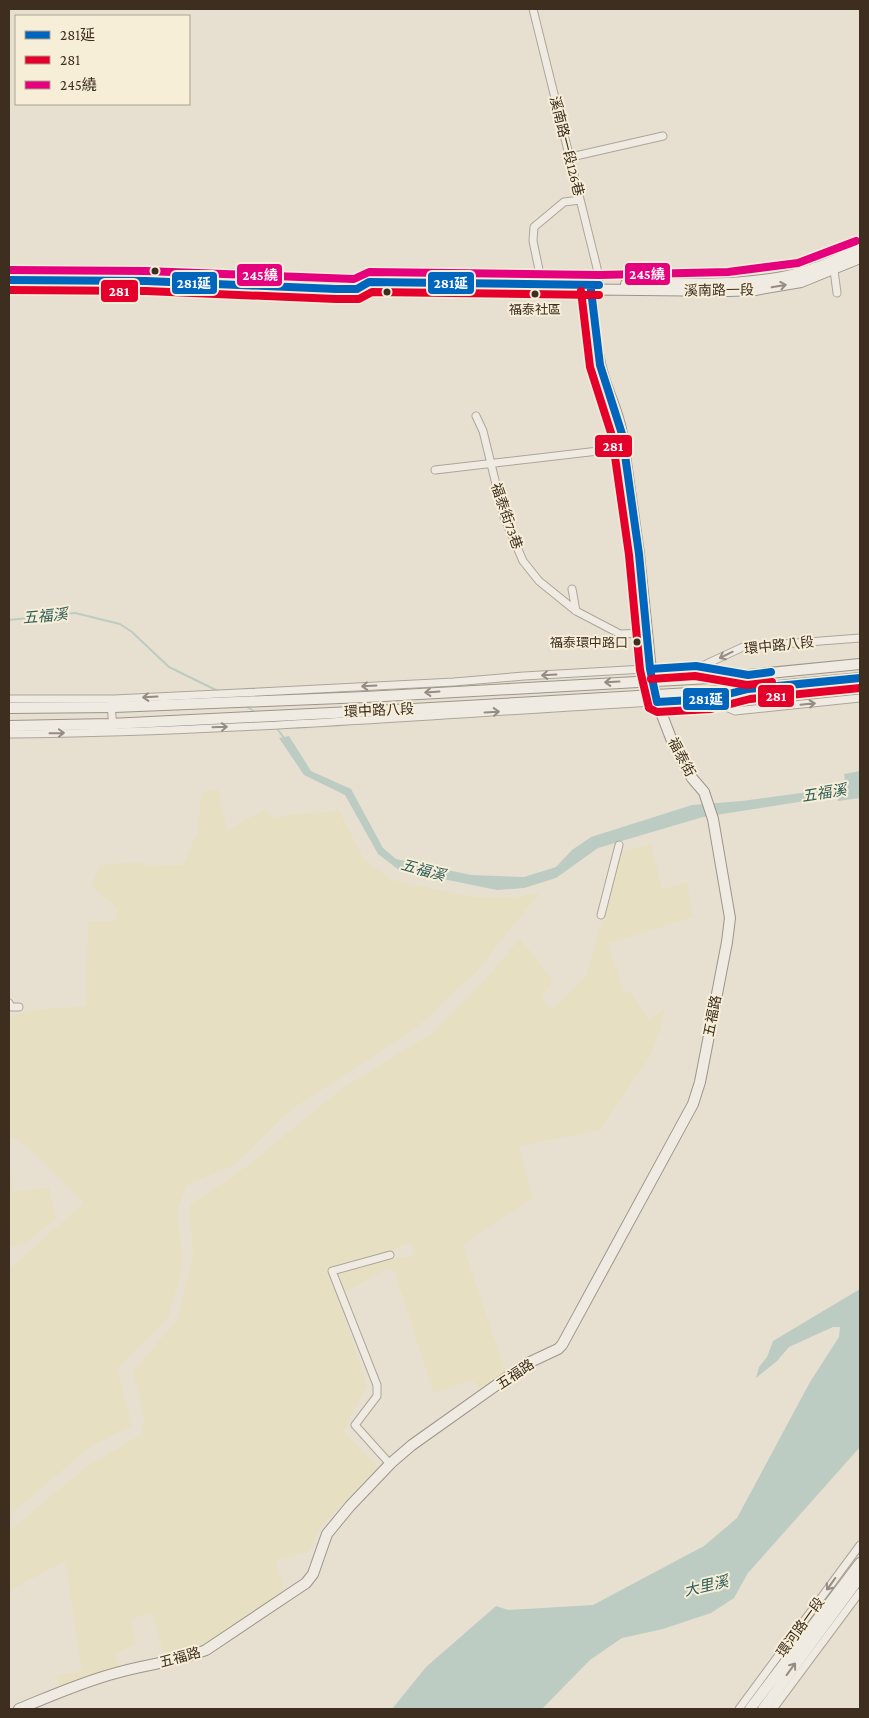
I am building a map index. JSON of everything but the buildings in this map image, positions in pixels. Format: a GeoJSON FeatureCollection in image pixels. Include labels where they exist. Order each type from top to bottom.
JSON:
{"type":"FeatureCollection","features":[{"type":"Feature","properties":{"kind":"street","name":"溪南路一段126巷"},"geometry":{"type":"LineString","coordinates":[[533,9],[571,157],[595,287]]}},
{"type":"Feature","properties":{"kind":"street"},"geometry":{"type":"LineString","coordinates":[[571,157],[663,136]]}},
{"type":"Feature","properties":{"kind":"street"},"geometry":{"type":"LineString","coordinates":[[545,286],[533,241],[534,227],[564,202],[580,200]]}},
{"type":"Feature","properties":{"kind":"street"},"geometry":{"type":"LineString","coordinates":[[835,265],[860,250]]}},
{"type":"Feature","properties":{"kind":"street"},"geometry":{"type":"LineString","coordinates":[[835,265],[860,258]]}},
{"type":"Feature","properties":{"kind":"street"},"geometry":{"type":"LineString","coordinates":[[835,265],[837,293]]}},
{"type":"Feature","properties":{"kind":"street","name":"溪南路一段"},"geometry":{"type":"LineString","coordinates":[[9,280],[146,281],[357,289],[370,287],[595,287],[712,283],[800,273],[835,265]]}},
{"type":"Feature","properties":{"kind":"street","name":"福泰街"},"geometry":{"type":"LineString","coordinates":[[595,287],[602,372],[619,418],[624,448],[639,554],[652,680],[656,698],[672,741],[692,778],[706,797],[713,819]]}},
{"type":"Feature","properties":{"kind":"street","name":"福泰街73巷"},"geometry":{"type":"LineString","coordinates":[[476,416],[484,431],[490,464],[504,517],[523,561],[539,581],[576,611],[620,634],[646,632]]}},
{"type":"Feature","properties":{"kind":"street"},"geometry":{"type":"LineString","coordinates":[[435,470],[624,448]]}},
{"type":"Feature","properties":{"kind":"street"},"geometry":{"type":"LineString","coordinates":[[572,589],[576,611]]}},
{"type":"Feature","properties":{"kind":"street","name":"環中路八段"},"geometry":{"type":"LineString","coordinates":[[702,667],[743,647],[860,638]]}},
{"type":"Feature","properties":{"kind":"street","name":"環中路八段"},"geometry":{"type":"LineString","coordinates":[[9,699],[111,703],[199,695],[263,700],[748,675],[860,664]]}},
{"type":"Feature","properties":{"kind":"street","name":"環中路八段"},"geometry":{"type":"LineString","coordinates":[[9,708],[237,697],[524,676],[650,669],[702,667],[748,675]]}},
{"type":"Feature","properties":{"kind":"street","name":"環中路八段"},"geometry":{"type":"LineString","coordinates":[[9,734],[656,698],[860,678]]}},
{"type":"Feature","properties":{"kind":"street","name":"環中路八段"},"geometry":{"type":"LineString","coordinates":[[656,698],[710,699],[748,689]]}},
{"type":"Feature","properties":{"kind":"street","name":"環中路八段"},"geometry":{"type":"LineString","coordinates":[[710,699],[735,711],[860,698]]}},
{"type":"Feature","properties":{"kind":"street"},"geometry":{"type":"LineString","coordinates":[[111,703],[113,728]]}},
{"type":"Feature","properties":{"kind":"street","name":"環中路八段"},"geometry":{"type":"LineString","coordinates":[[9,726],[113,728]]}},
{"type":"Feature","properties":{"kind":"street","name":"五福路"},"geometry":{"type":"LineString","coordinates":[[19,1709],[35,1706],[74,1685],[131,1669],[189,1657],[206,1650],[290,1596],[306,1583],[312,1574],[327,1534],[350,1506],[390,1464],[412,1445],[526,1364],[558,1349],[608,1264],[693,1104],[700,1082],[730,918],[713,819]]}},
{"type":"Feature","properties":{"kind":"street"},"geometry":{"type":"LineString","coordinates":[[601,915],[618,845]]}},
{"type":"Feature","properties":{"kind":"street"},"geometry":{"type":"LineString","coordinates":[[9,1003],[11,1007],[19,1007]]}},
{"type":"Feature","properties":{"kind":"street"},"geometry":{"type":"LineString","coordinates":[[390,1255],[332,1271],[377,1384],[377,1396],[355,1425],[390,1464]]}},
{"type":"Feature","properties":{"kind":"street","name":"環河路一段"},"geometry":{"type":"LineString","coordinates":[[739,1709],[860,1545]]}},
{"type":"Feature","properties":{"kind":"street","name":"環河路一段"},"geometry":{"type":"LineString","coordinates":[[750,1709],[860,1563]]}},
{"type":"Feature","properties":{"kind":"street","name":"環河路一段"},"geometry":{"type":"LineString","coordinates":[[763,1709],[860,1577]]}},
{"type":"Feature","properties":{"kind":"street","name":"環河路一段"},"geometry":{"type":"LineString","coordinates":[[773,1709],[860,1592]]}},
{"type":"Feature","properties":{"kind":"shaded area"},"geometry":{"type":"Polygon","coordinates":[[[218,789],[227,831],[263,810],[277,819],[286,815],[334,811],[337,807],[365,861],[392,880],[474,897],[516,897],[540,892],[478,970],[417,1027],[292,1109],[233,1166],[188,1184],[177,1210],[183,1263],[169,1317],[117,1368],[132,1425],[87,1449],[9,1516],[9,1269],[84,1203],[26,1145],[9,1136],[9,1017],[33,1010],[86,1006],[88,921],[115,921],[118,910],[91,885],[100,865],[135,862],[153,866],[183,865],[197,833],[202,792],[218,789]]]}},
{"type":"Feature","properties":{"kind":"shaded area"},"geometry":{"type":"Polygon","coordinates":[[[651,844],[662,889],[687,882],[693,917],[608,944],[624,992],[630,991],[649,1020],[664,1009],[662,1026],[649,1058],[600,1130],[519,1146],[533,1198],[463,1244],[506,1372],[480,1389],[472,1380],[434,1394],[394,1270],[387,1269],[345,1292],[337,1275],[392,1259],[413,1256],[414,1250],[411,1243],[394,1248],[388,1257],[326,1270],[337,1295],[367,1386],[343,1431],[378,1467],[322,1525],[308,1552],[276,1561],[285,1594],[201,1650],[167,1664],[152,1613],[132,1619],[136,1644],[116,1653],[119,1671],[60,1688],[56,1675],[82,1672],[65,1561],[9,1591],[9,1531],[86,1467],[142,1434],[144,1419],[133,1371],[177,1320],[193,1257],[190,1205],[247,1166],[341,1089],[431,1034],[485,980],[520,938],[553,981],[542,998],[552,1010],[586,975],[622,851],[651,844]]]}},
{"type":"Feature","properties":{"kind":"shaded area"},"geometry":{"type":"Polygon","coordinates":[[[9,1166],[13,1192],[49,1187],[56,1219],[24,1244],[9,1247],[9,1166]]]}},
{"type":"Feature","properties":{"kind":"water"},"geometry":{"type":"Polygon","coordinates":[[[289,736],[311,771],[351,789],[383,848],[396,859],[471,875],[524,877],[556,867],[572,850],[591,837],[692,805],[742,801],[838,788],[845,781],[844,774],[860,771],[860,798],[838,801],[837,796],[703,817],[598,848],[556,878],[524,888],[497,890],[399,870],[378,854],[345,795],[304,775],[279,738],[289,736]]]}},
{"type":"Feature","properties":{"kind":"water","name":"大里溪"},"geometry":{"type":"Polygon","coordinates":[[[860,1289],[860,1447],[748,1573],[734,1598],[711,1613],[663,1629],[622,1638],[590,1660],[542,1709],[392,1709],[426,1667],[496,1606],[508,1610],[593,1605],[704,1546],[737,1518],[810,1382],[839,1337],[840,1327],[833,1327],[789,1347],[777,1361],[756,1378],[759,1367],[767,1357],[773,1341],[860,1289]]]}},
{"type":"Feature","properties":{"kind":"waterway","name":"五福溪"},"geometry":{"type":"LineString","coordinates":[[9,620],[75,613],[120,624],[132,632],[169,667],[220,692]]}},
{"type":"Feature","properties":{"kind":"waterway","name":"五福溪"},"geometry":{"type":"LineString","coordinates":[[246,706],[257,713]]}},
{"type":"Feature","properties":{"kind":"waterway","name":"五福溪"},"geometry":{"type":"LineString","coordinates":[[276,727],[284,738]]}},
{"type":"Feature","properties":{"kind":"transit line","name":"245繞"},"geometry":{"type":"LineString","coordinates":[[9,270],[146,271],[354,279],[369,272],[599,275],[728,272],[798,263],[856,241]]}},
{"type":"Feature","properties":{"kind":"transit line","name":"281延"},"geometry":{"type":"LineString","coordinates":[[9,280],[146,281],[336,289],[357,289],[369,282],[599,285]]}},
{"type":"Feature","properties":{"kind":"transit line","name":"281"},"geometry":{"type":"LineString","coordinates":[[9,290],[146,291],[336,299],[359,299],[372,292],[599,295]]}},
{"type":"Feature","properties":{"kind":"transit line","name":"281延"},"geometry":{"type":"LineString","coordinates":[[591,290],[600,365],[622,434],[639,554],[650,669],[657,702],[709,699],[748,689],[860,678]]}},
{"type":"Feature","properties":{"kind":"transit line","name":"281"},"geometry":{"type":"LineString","coordinates":[[581,291],[590,367],[612,436],[629,555],[640,670],[649,708],[657,712],[711,709],[750,699],[860,688]]}},
{"type":"Feature","properties":{"kind":"transit line","name":"281延"},"geometry":{"type":"LineString","coordinates":[[650,669],[696,666],[748,675],[771,672]]}},
{"type":"Feature","properties":{"kind":"transit line","name":"281"},"geometry":{"type":"LineString","coordinates":[[651,679],[695,676],[747,685],[772,682]]}},
{"type":"Feature","properties":{"kind":"place","name":"福泰社區"},"geometry":{"type":"Point","coordinates":[535,294]}},
{"type":"Feature","properties":{"kind":"place","name":"福泰環中路口"},"geometry":{"type":"Point","coordinates":[637,642]}}]}
